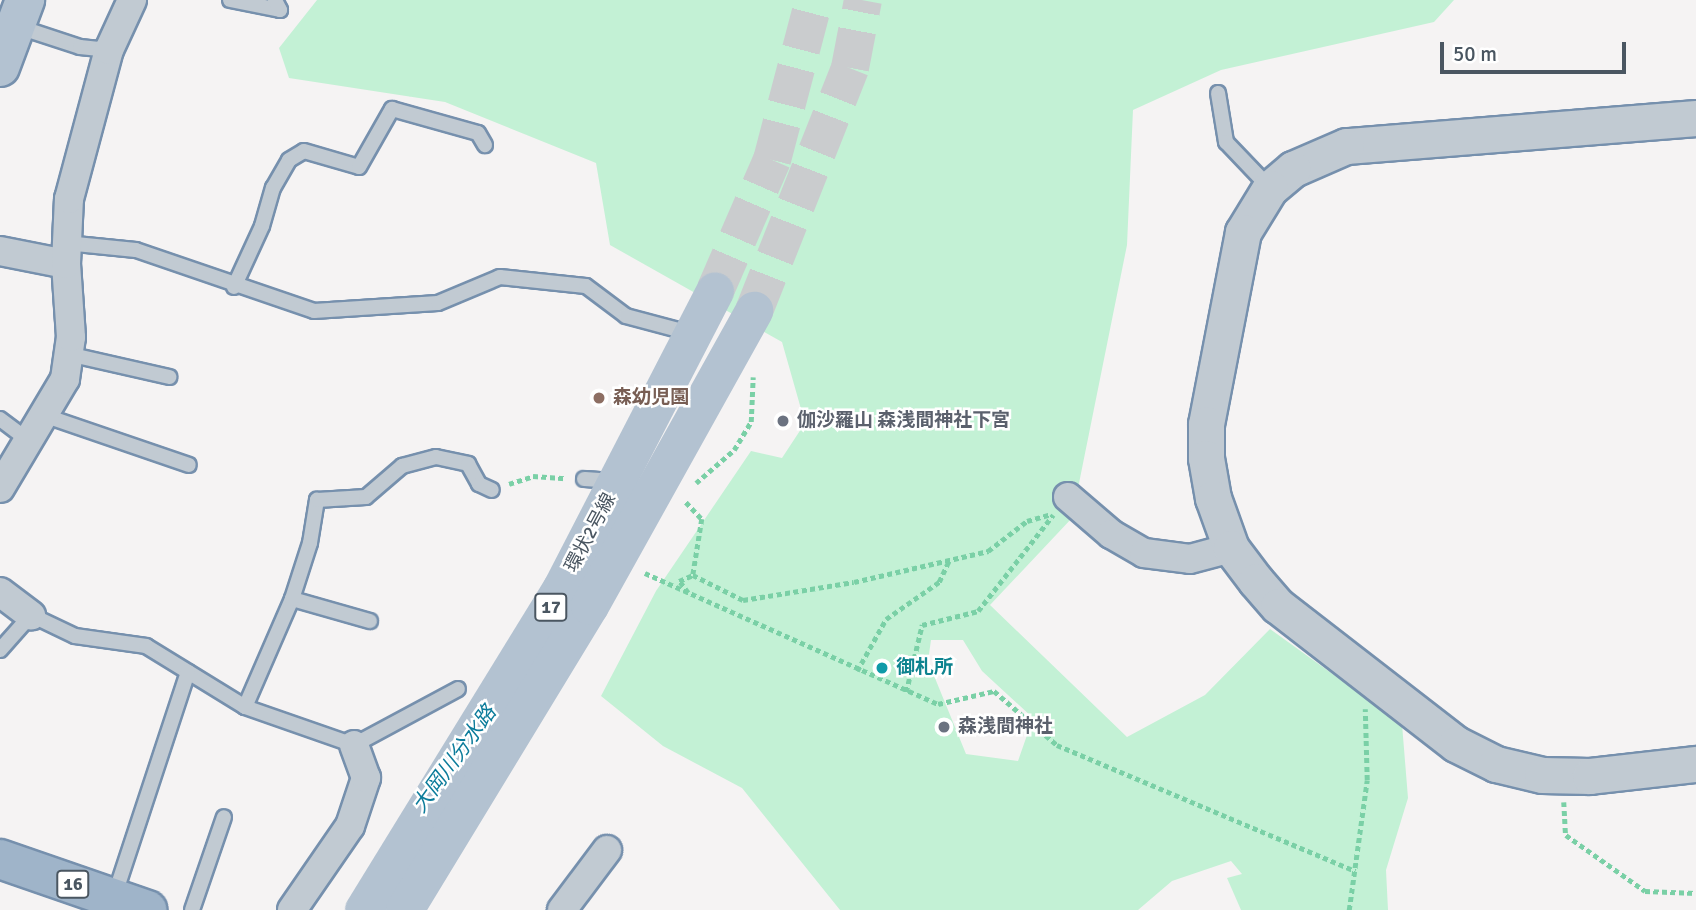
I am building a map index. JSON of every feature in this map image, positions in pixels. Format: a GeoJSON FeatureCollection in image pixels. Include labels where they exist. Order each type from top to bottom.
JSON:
{"type":"FeatureCollection","features":[{"type":"Feature","properties":{"kind":"highway","name":"16"},"geometry":{"type":"LineString","coordinates":[[0,859],[113,906]]}},
{"type":"Feature","properties":{"kind":"highway","name":"16"},"geometry":{"type":"LineString","coordinates":[[0,882],[113,906]]}},
{"type":"Feature","properties":{"kind":"main road"},"geometry":{"type":"LineString","coordinates":[[0,67],[20,13]]}},
{"type":"Feature","properties":{"kind":"main road","name":"環状2号線"},"geometry":{"type":"LineString","coordinates":[[364,910],[561,590],[715,291]]}},
{"type":"Feature","properties":{"kind":"main road","name":"環状2号線"},"geometry":{"type":"LineString","coordinates":[[405,910],[590,606],[754,311]]}},
{"type":"Feature","properties":{"kind":"street"},"geometry":{"type":"LineString","coordinates":[[0,488],[65,379],[68,354],[66,254],[77,155],[109,50],[132,0]]}},
{"type":"Feature","properties":{"kind":"street"},"geometry":{"type":"LineString","coordinates":[[1696,118],[1346,146],[1313,158],[1270,188],[1243,232],[1236,254],[1206,424],[1206,458],[1213,498],[1231,548],[1278,606],[1456,744],[1496,764],[1562,777],[1696,764]]}},
{"type":"Feature","properties":{"kind":"street"},"geometry":{"type":"LineString","coordinates":[[0,251],[66,254]]}},
{"type":"Feature","properties":{"kind":"street"},"geometry":{"type":"LineString","coordinates":[[592,479],[678,330]]}},
{"type":"Feature","properties":{"kind":"street"},"geometry":{"type":"LineString","coordinates":[[1061,505],[1144,553],[1190,559],[1231,548]]}},
{"type":"Feature","properties":{"kind":"street"},"geometry":{"type":"LineString","coordinates":[[0,592],[30,615]]}},
{"type":"Feature","properties":{"kind":"street"},"geometry":{"type":"LineString","coordinates":[[292,910],[350,826],[366,778],[354,745]]}},
{"type":"Feature","properties":{"kind":"street"},"geometry":{"type":"LineString","coordinates":[[562,910],[607,850]]}},
{"type":"Feature","properties":{"kind":"lane"},"geometry":{"type":"LineString","coordinates":[[230,0],[280,10],[275,0]]}},
{"type":"Feature","properties":{"kind":"lane"},"geometry":{"type":"LineString","coordinates":[[20,13],[80,47],[109,50]]}},
{"type":"Feature","properties":{"kind":"lane"},"geometry":{"type":"LineString","coordinates":[[1218,93],[1226,142],[1270,188]]}},
{"type":"Feature","properties":{"kind":"lane"},"geometry":{"type":"LineString","coordinates":[[234,286],[262,226],[272,188],[289,160],[304,151],[359,167],[392,109],[478,133],[485,145]]}},
{"type":"Feature","properties":{"kind":"lane"},"geometry":{"type":"LineString","coordinates":[[66,254],[136,250],[314,312],[438,303],[500,277],[586,286],[626,316],[678,330]]}},
{"type":"Feature","properties":{"kind":"lane"},"geometry":{"type":"LineString","coordinates":[[68,354],[169,377]]}},
{"type":"Feature","properties":{"kind":"lane"},"geometry":{"type":"LineString","coordinates":[[43,415],[189,465]]}},
{"type":"Feature","properties":{"kind":"lane"},"geometry":{"type":"LineString","coordinates":[[0,419],[29,441]]}},
{"type":"Feature","properties":{"kind":"lane"},"geometry":{"type":"LineString","coordinates":[[245,707],[292,599],[310,543],[317,500],[366,497],[402,466],[436,457],[468,464],[479,484],[492,490]]}},
{"type":"Feature","properties":{"kind":"lane"},"geometry":{"type":"LineString","coordinates":[[292,599],[370,621]]}},
{"type":"Feature","properties":{"kind":"lane"},"geometry":{"type":"LineString","coordinates":[[0,650],[30,615],[75,636],[146,646],[245,707],[354,745],[457,689]]}},
{"type":"Feature","properties":{"kind":"lane"},"geometry":{"type":"LineString","coordinates":[[113,906],[188,672]]}},
{"type":"Feature","properties":{"kind":"lane"},"geometry":{"type":"LineString","coordinates":[[192,910],[224,817]]}},
{"type":"Feature","properties":{"kind":"path"},"geometry":{"type":"LineString","coordinates":[[695,483],[734,450],[751,422],[754,375]]}},
{"type":"Feature","properties":{"kind":"path"},"geometry":{"type":"LineString","coordinates":[[679,514],[708,461]]}},
{"type":"Feature","properties":{"kind":"path"},"geometry":{"type":"LineString","coordinates":[[492,490],[533,476],[592,479]]}},
{"type":"Feature","properties":{"kind":"path"},"geometry":{"type":"LineString","coordinates":[[685,502],[702,519],[693,575]]}},
{"type":"Feature","properties":{"kind":"path"},"geometry":{"type":"LineString","coordinates":[[906,692],[922,625],[978,611],[1061,505]]}},
{"type":"Feature","properties":{"kind":"path"},"geometry":{"type":"LineString","coordinates":[[688,594],[679,581],[693,575],[743,600],[949,560],[988,551],[1027,521]]}},
{"type":"Feature","properties":{"kind":"path"},"geometry":{"type":"LineString","coordinates":[[857,671],[886,619],[939,582],[949,560]]}},
{"type":"Feature","properties":{"kind":"path"},"geometry":{"type":"LineString","coordinates":[[651,562],[644,574],[906,692],[938,704],[994,691],[1057,745],[1355,871]]}},
{"type":"Feature","properties":{"kind":"path"},"geometry":{"type":"LineString","coordinates":[[1349,910],[1367,780],[1362,671]]}},
{"type":"Feature","properties":{"kind":"path"},"geometry":{"type":"LineString","coordinates":[[1562,777],[1566,835],[1645,891],[1696,893]]}},
{"type":"Feature","properties":{"kind":"green space"},"geometry":{"type":"Polygon","coordinates":[[[317,0],[1454,0],[1434,22],[1221,70],[1133,110],[1127,245],[1072,518],[990,605],[1127,737],[1205,695],[1270,629],[1402,724],[1408,798],[1386,870],[1388,910],[1241,910],[1227,878],[1242,874],[1231,861],[1172,881],[1138,910],[840,910],[742,788],[663,746],[601,696],[656,591],[751,451],[782,458],[805,423],[782,342],[610,245],[596,163],[445,102],[289,78],[279,48],[317,0]],[[931,640],[928,661],[966,754],[1018,761],[1033,718],[982,671],[963,640],[931,640]]]}},
{"type":"Feature","properties":{"kind":"tunnel"},"geometry":{"type":"LineString","coordinates":[[715,291],[772,160],[814,0]]}},
{"type":"Feature","properties":{"kind":"tunnel"},"geometry":{"type":"LineString","coordinates":[[754,311],[850,68],[863,0]]}},
{"type":"Feature","properties":{"kind":"place","name":"森幼児園"},"geometry":{"type":"Point","coordinates":[599,398]}},
{"type":"Feature","properties":{"kind":"place","name":"伽沙羅山 森浅間神社下宮"},"geometry":{"type":"Point","coordinates":[783,421]}},
{"type":"Feature","properties":{"kind":"place","name":"御札所"},"geometry":{"type":"Point","coordinates":[882,668]}},
{"type":"Feature","properties":{"kind":"place","name":"森浅間神社"},"geometry":{"type":"Point","coordinates":[944,727]}},
{"type":"Feature","properties":{"kind":"water label","name":"大岡川分水路"},"geometry":{"type":"Point","coordinates":[454,759]}}]}
